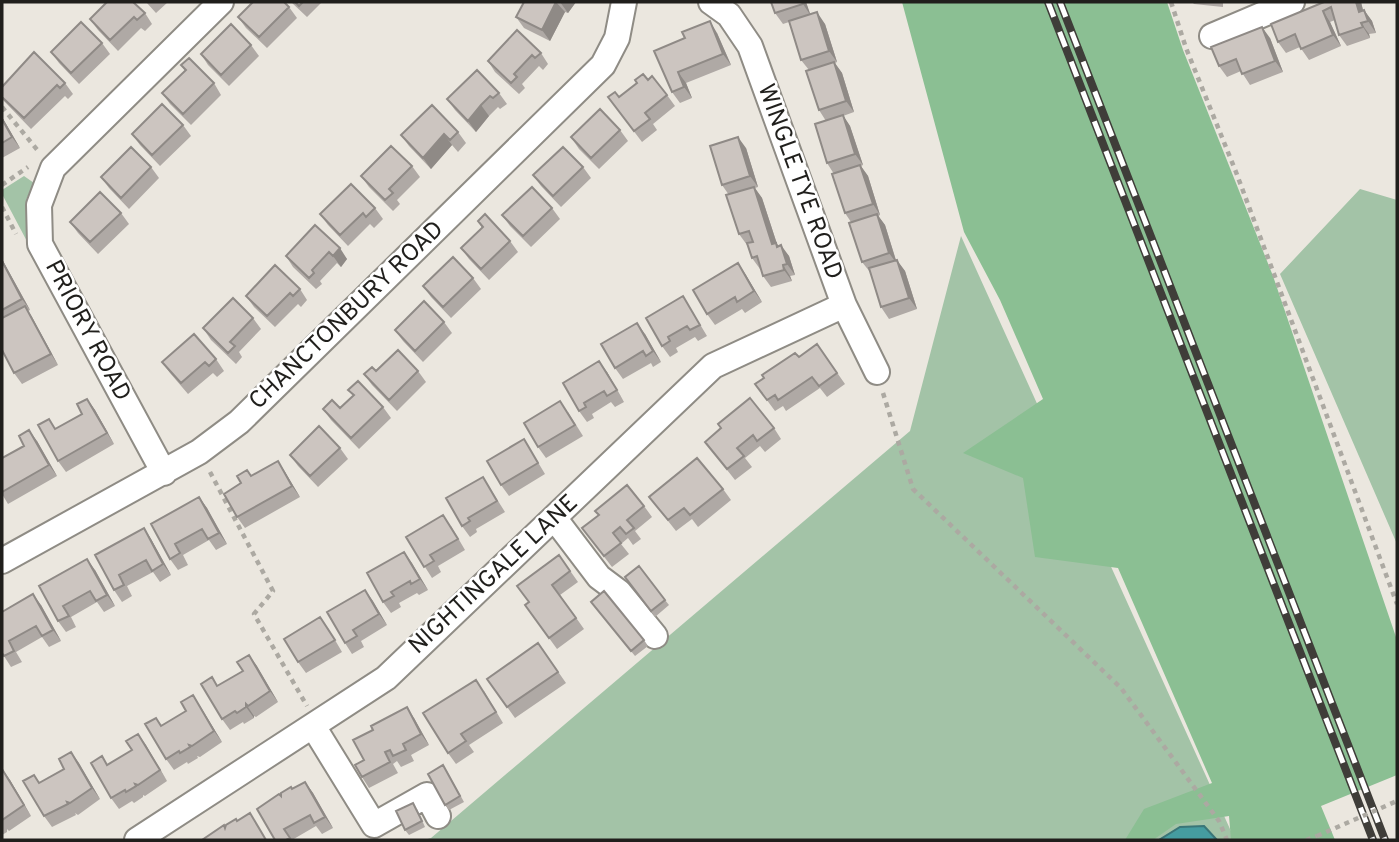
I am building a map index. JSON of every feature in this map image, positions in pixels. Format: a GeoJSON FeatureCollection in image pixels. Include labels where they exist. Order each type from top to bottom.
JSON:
{"type":"FeatureCollection","features":[{"type":"Feature","properties":{"kind":"street","name":"PRIORY ROAD"},"geometry":{"type":"LineString","coordinates":[[164,473],[40,244],[39,205],[53,168],[221,2]]}},
{"type":"Feature","properties":{"kind":"street","name":"CHANCTONBURY ROAD"},"geometry":{"type":"LineString","coordinates":[[2,561],[200,452],[239,422],[603,65],[617,38],[625,2]]}},
{"type":"Feature","properties":{"kind":"street","name":"WINGLE TYE ROAD"},"geometry":{"type":"LineString","coordinates":[[711,2],[729,15],[750,46],[844,305],[877,372]]}},
{"type":"Feature","properties":{"kind":"street"},"geometry":{"type":"LineString","coordinates":[[1212,36],[1292,2]]}},
{"type":"Feature","properties":{"kind":"street","name":"NIGHTINGALE LANE"},"geometry":{"type":"LineString","coordinates":[[137,840],[386,678],[713,366],[844,305]]}},
{"type":"Feature","properties":{"kind":"street"},"geometry":{"type":"LineString","coordinates":[[555,519],[599,577],[619,592],[655,636]]}},
{"type":"Feature","properties":{"kind":"street"},"geometry":{"type":"LineString","coordinates":[[315,725],[374,825],[427,795],[438,816]]}},
{"type":"Feature","properties":{"kind":"path"},"geometry":{"type":"LineString","coordinates":[[1171,2],[1186,48],[1236,172],[1397,604]]}},
{"type":"Feature","properties":{"kind":"path"},"geometry":{"type":"LineString","coordinates":[[2,107],[42,155],[19,176],[2,185]]}},
{"type":"Feature","properties":{"kind":"path"},"geometry":{"type":"LineString","coordinates":[[877,372],[913,489],[1121,688],[1219,821],[1227,840]]}},
{"type":"Feature","properties":{"kind":"path"},"geometry":{"type":"LineString","coordinates":[[200,452],[274,591],[254,614],[315,725]]}},
{"type":"Feature","properties":{"kind":"path"},"geometry":{"type":"LineString","coordinates":[[1306,840],[1397,801]]}},
{"type":"Feature","properties":{"kind":"green space"},"geometry":{"type":"Polygon","coordinates":[[[902,2],[1167,2],[1183,50],[1273,276],[1397,640],[1397,775],[1321,806],[1335,840],[1231,840],[1229,816],[1176,824],[1153,840],[1125,840],[1144,809],[1212,783],[1118,568],[1035,557],[1023,478],[963,453],[1043,399],[1000,300],[964,232],[902,2]]]}},
{"type":"Feature","properties":{"kind":"green space"},"geometry":{"type":"Polygon","coordinates":[[[24,176],[34,183],[26,200],[30,247],[2,194],[2,190],[24,176]]]}},
{"type":"Feature","properties":{"kind":"green space"},"geometry":{"type":"Polygon","coordinates":[[[1360,189],[1397,200],[1397,544],[1280,274],[1360,189]]]}},
{"type":"Feature","properties":{"kind":"green space"},"geometry":{"type":"Polygon","coordinates":[[[961,236],[1235,840],[424,840],[431,838],[910,431],[961,236]]]}},
{"type":"Feature","properties":{"kind":"water"},"geometry":{"type":"Polygon","coordinates":[[[1204,826],[1217,840],[1159,840],[1180,827],[1204,826]]]}},
{"type":"Feature","properties":{"kind":"building"},"geometry":{"type":"Polygon","coordinates":[[[107,2],[133,2],[145,13],[137,20],[134,17],[110,40],[90,19],[107,2]]]}},
{"type":"Feature","properties":{"kind":"building"},"geometry":{"type":"Polygon","coordinates":[[[253,2],[284,2],[289,7],[259,37],[238,17],[253,2]]]}},
{"type":"Feature","properties":{"kind":"building"},"geometry":{"type":"Polygon","coordinates":[[[524,2],[556,2],[542,30],[516,17],[524,2]]]}},
{"type":"Feature","properties":{"kind":"building"},"geometry":{"type":"Polygon","coordinates":[[[771,2],[802,2],[803,4],[775,13],[771,2]]]}},
{"type":"Feature","properties":{"kind":"building"},"geometry":{"type":"Polygon","coordinates":[[[1324,2],[1356,2],[1359,12],[1364,10],[1368,21],[1361,23],[1363,27],[1339,35],[1331,7],[1323,11],[1333,35],[1301,49],[1295,34],[1278,42],[1271,24],[1324,2]]]}},
{"type":"Feature","properties":{"kind":"building"},"geometry":{"type":"Polygon","coordinates":[[[817,12],[829,51],[801,60],[789,21],[817,12]]]}},
{"type":"Feature","properties":{"kind":"building"},"geometry":{"type":"Polygon","coordinates":[[[710,21],[723,54],[678,72],[684,87],[672,92],[654,51],[685,38],[682,32],[710,21]]]}},
{"type":"Feature","properties":{"kind":"building"},"geometry":{"type":"Polygon","coordinates":[[[81,22],[102,43],[71,73],[51,52],[81,22]]]}},
{"type":"Feature","properties":{"kind":"building"},"geometry":{"type":"Polygon","coordinates":[[[231,24],[251,45],[221,75],[201,54],[231,24]]]}},
{"type":"Feature","properties":{"kind":"building"},"geometry":{"type":"Polygon","coordinates":[[[1262,27],[1275,61],[1242,74],[1236,59],[1219,66],[1211,47],[1262,27]]]}},
{"type":"Feature","properties":{"kind":"building"},"geometry":{"type":"Polygon","coordinates":[[[517,30],[541,53],[535,58],[532,55],[514,74],[517,77],[511,83],[488,61],[517,30]]]}},
{"type":"Feature","properties":{"kind":"building"},"geometry":{"type":"Polygon","coordinates":[[[34,52],[65,83],[60,88],[57,85],[24,118],[2,97],[2,87],[34,52]]]}},
{"type":"Feature","properties":{"kind":"building"},"geometry":{"type":"Polygon","coordinates":[[[189,58],[214,83],[183,114],[162,93],[186,70],[181,65],[189,58]]]}},
{"type":"Feature","properties":{"kind":"building"},"geometry":{"type":"Polygon","coordinates":[[[834,62],[846,101],[819,110],[806,71],[834,62]]]}},
{"type":"Feature","properties":{"kind":"building"},"geometry":{"type":"Polygon","coordinates":[[[477,70],[499,93],[493,98],[490,96],[468,121],[447,99],[477,70]]]}},
{"type":"Feature","properties":{"kind":"building"},"geometry":{"type":"Polygon","coordinates":[[[643,74],[648,80],[652,76],[667,95],[645,113],[650,119],[634,131],[608,97],[615,92],[619,97],[637,83],[635,80],[643,74]]]}},
{"type":"Feature","properties":{"kind":"building"},"geometry":{"type":"Polygon","coordinates":[[[162,104],[183,125],[152,155],[132,134],[162,104]]]}},
{"type":"Feature","properties":{"kind":"building"},"geometry":{"type":"Polygon","coordinates":[[[432,105],[458,132],[450,140],[444,134],[423,158],[401,135],[432,105]]]}},
{"type":"Feature","properties":{"kind":"building"},"geometry":{"type":"Polygon","coordinates":[[[600,109],[620,130],[591,158],[571,137],[600,109]]]}},
{"type":"Feature","properties":{"kind":"building"},"geometry":{"type":"Polygon","coordinates":[[[843,115],[855,154],[827,163],[815,124],[843,115]]]}},
{"type":"Feature","properties":{"kind":"building"},"geometry":{"type":"Polygon","coordinates":[[[2,119],[12,137],[2,143],[2,119]]]}},
{"type":"Feature","properties":{"kind":"building"},"geometry":{"type":"Polygon","coordinates":[[[738,137],[750,176],[722,185],[710,146],[738,137]]]}},
{"type":"Feature","properties":{"kind":"building"},"geometry":{"type":"Polygon","coordinates":[[[391,146],[412,166],[389,189],[393,193],[385,200],[361,176],[391,146]]]}},
{"type":"Feature","properties":{"kind":"building"},"geometry":{"type":"Polygon","coordinates":[[[131,147],[151,167],[121,198],[101,177],[131,147]]]}},
{"type":"Feature","properties":{"kind":"building"},"geometry":{"type":"Polygon","coordinates":[[[563,147],[583,167],[553,196],[533,175],[563,147]]]}},
{"type":"Feature","properties":{"kind":"building"},"geometry":{"type":"Polygon","coordinates":[[[860,165],[873,204],[845,213],[832,174],[860,165]]]}},
{"type":"Feature","properties":{"kind":"building"},"geometry":{"type":"Polygon","coordinates":[[[351,184],[375,208],[366,217],[363,213],[340,235],[320,214],[351,184]]]}},
{"type":"Feature","properties":{"kind":"building"},"geometry":{"type":"Polygon","coordinates":[[[532,187],[552,208],[523,236],[502,215],[532,187]]]}},
{"type":"Feature","properties":{"kind":"building"},"geometry":{"type":"Polygon","coordinates":[[[754,187],[772,244],[776,243],[777,247],[781,245],[787,264],[783,265],[784,270],[763,276],[757,256],[752,258],[747,243],[753,242],[749,231],[739,234],[726,195],[754,187]]]}},
{"type":"Feature","properties":{"kind":"building"},"geometry":{"type":"Polygon","coordinates":[[[100,192],[121,213],[90,242],[70,222],[100,192]]]}},
{"type":"Feature","properties":{"kind":"building"},"geometry":{"type":"Polygon","coordinates":[[[485,214],[510,241],[481,269],[461,248],[483,227],[478,221],[485,214]]]}},
{"type":"Feature","properties":{"kind":"building"},"geometry":{"type":"Polygon","coordinates":[[[877,214],[889,253],[862,262],[849,223],[877,214]]]}},
{"type":"Feature","properties":{"kind":"building"},"geometry":{"type":"Polygon","coordinates":[[[315,225],[340,248],[333,256],[329,252],[312,270],[314,273],[309,278],[286,256],[315,225]]]}},
{"type":"Feature","properties":{"kind":"building"},"geometry":{"type":"Polygon","coordinates":[[[453,257],[473,278],[443,307],[423,286],[453,257]]]}},
{"type":"Feature","properties":{"kind":"building"},"geometry":{"type":"Polygon","coordinates":[[[897,260],[909,298],[881,307],[869,268],[897,260]]]}},
{"type":"Feature","properties":{"kind":"building"},"geometry":{"type":"Polygon","coordinates":[[[2,261],[22,299],[2,310],[2,261]]]}},
{"type":"Feature","properties":{"kind":"building"},"geometry":{"type":"Polygon","coordinates":[[[738,263],[754,291],[737,302],[735,297],[707,314],[693,290],[738,263]]]}},
{"type":"Feature","properties":{"kind":"building"},"geometry":{"type":"Polygon","coordinates":[[[275,265],[300,289],[293,296],[290,293],[267,316],[246,296],[275,265]]]}},
{"type":"Feature","properties":{"kind":"building"},"geometry":{"type":"Polygon","coordinates":[[[683,296],[700,325],[690,330],[687,326],[668,337],[670,341],[662,346],[646,318],[683,296]]]}},
{"type":"Feature","properties":{"kind":"building"},"geometry":{"type":"Polygon","coordinates":[[[233,298],[253,318],[230,342],[235,346],[228,353],[203,328],[233,298]]]}},
{"type":"Feature","properties":{"kind":"building"},"geometry":{"type":"Polygon","coordinates":[[[424,301],[444,322],[415,351],[395,330],[424,301]]]}},
{"type":"Feature","properties":{"kind":"building"},"geometry":{"type":"Polygon","coordinates":[[[25,306],[51,354],[14,373],[2,350],[2,318],[25,306]]]}},
{"type":"Feature","properties":{"kind":"building"},"geometry":{"type":"Polygon","coordinates":[[[637,323],[653,351],[646,356],[643,351],[615,368],[601,344],[637,323]]]}},
{"type":"Feature","properties":{"kind":"building"},"geometry":{"type":"Polygon","coordinates":[[[194,334],[216,359],[209,366],[205,362],[181,383],[162,362],[194,334]]]}},
{"type":"Feature","properties":{"kind":"building"},"geometry":{"type":"Polygon","coordinates":[[[817,344],[837,373],[819,386],[812,377],[778,400],[775,395],[767,400],[755,384],[764,378],[762,375],[795,353],[799,357],[817,344]]]}},
{"type":"Feature","properties":{"kind":"building"},"geometry":{"type":"Polygon","coordinates":[[[398,350],[418,371],[389,400],[364,374],[372,367],[376,371],[398,350]]]}},
{"type":"Feature","properties":{"kind":"building"},"geometry":{"type":"Polygon","coordinates":[[[599,361],[617,390],[607,396],[604,391],[584,403],[586,407],[579,411],[563,383],[599,361]]]}},
{"type":"Feature","properties":{"kind":"building"},"geometry":{"type":"Polygon","coordinates":[[[358,381],[383,407],[351,438],[323,409],[332,400],[340,408],[354,395],[348,390],[358,381]]]}},
{"type":"Feature","properties":{"kind":"building"},"geometry":{"type":"Polygon","coordinates":[[[750,398],[774,428],[757,441],[753,435],[737,448],[744,456],[727,469],[705,442],[721,428],[718,424],[750,398]]]}},
{"type":"Feature","properties":{"kind":"building"},"geometry":{"type":"Polygon","coordinates":[[[87,399],[107,433],[58,461],[38,425],[49,419],[55,429],[82,414],[77,404],[87,399]]]}},
{"type":"Feature","properties":{"kind":"building"},"geometry":{"type":"Polygon","coordinates":[[[560,401],[575,425],[538,447],[524,423],[560,401]]]}},
{"type":"Feature","properties":{"kind":"building"},"geometry":{"type":"Polygon","coordinates":[[[319,426],[340,448],[310,476],[290,455],[319,426]]]}},
{"type":"Feature","properties":{"kind":"building"},"geometry":{"type":"Polygon","coordinates":[[[29,430],[49,465],[2,492],[2,458],[24,446],[19,436],[29,430]]]}},
{"type":"Feature","properties":{"kind":"building"},"geometry":{"type":"Polygon","coordinates":[[[524,439],[538,463],[501,485],[487,461],[524,439]]]}},
{"type":"Feature","properties":{"kind":"building"},"geometry":{"type":"Polygon","coordinates":[[[697,458],[723,489],[690,515],[684,508],[668,520],[649,497],[697,458]]]}},
{"type":"Feature","properties":{"kind":"building"},"geometry":{"type":"Polygon","coordinates":[[[278,461],[292,486],[237,517],[224,494],[241,483],[237,476],[247,470],[251,476],[278,461]]]}},
{"type":"Feature","properties":{"kind":"building"},"geometry":{"type":"Polygon","coordinates":[[[483,477],[497,501],[468,518],[470,521],[462,526],[446,498],[483,477]]]}},
{"type":"Feature","properties":{"kind":"building"},"geometry":{"type":"Polygon","coordinates":[[[627,485],[644,506],[627,520],[634,528],[626,534],[620,527],[613,533],[621,543],[604,556],[582,528],[599,515],[595,511],[627,485]]]}},
{"type":"Feature","properties":{"kind":"building"},"geometry":{"type":"Polygon","coordinates":[[[199,497],[219,533],[208,539],[202,529],[175,544],[180,553],[170,559],[151,524],[199,497]]]}},
{"type":"Feature","properties":{"kind":"building"},"geometry":{"type":"Polygon","coordinates":[[[443,515],[458,539],[430,555],[434,561],[424,567],[406,537],[443,515]]]}},
{"type":"Feature","properties":{"kind":"building"},"geometry":{"type":"Polygon","coordinates":[[[144,528],[163,564],[152,571],[146,560],[119,575],[124,585],[114,590],[95,555],[144,528]]]}},
{"type":"Feature","properties":{"kind":"building"},"geometry":{"type":"Polygon","coordinates":[[[404,552],[420,579],[411,584],[410,581],[391,592],[394,596],[383,602],[367,573],[404,552]]]}},
{"type":"Feature","properties":{"kind":"building"},"geometry":{"type":"Polygon","coordinates":[[[559,555],[570,571],[552,585],[576,618],[549,638],[525,605],[529,602],[517,586],[559,555]]]}},
{"type":"Feature","properties":{"kind":"building"},"geometry":{"type":"Polygon","coordinates":[[[87,559],[107,595],[96,601],[90,591],[63,606],[69,616],[58,621],[39,586],[87,559]]]}},
{"type":"Feature","properties":{"kind":"building"},"geometry":{"type":"Polygon","coordinates":[[[639,566],[665,600],[651,611],[625,577],[639,566]]]}},
{"type":"Feature","properties":{"kind":"building"},"geometry":{"type":"Polygon","coordinates":[[[365,590],[379,614],[353,630],[357,636],[345,643],[327,612],[365,590]]]}},
{"type":"Feature","properties":{"kind":"building"},"geometry":{"type":"Polygon","coordinates":[[[604,591],[644,640],[631,651],[591,602],[604,591]]]}},
{"type":"Feature","properties":{"kind":"building"},"geometry":{"type":"Polygon","coordinates":[[[33,594],[53,630],[42,636],[36,626],[9,641],[14,651],[4,656],[2,612],[33,594]]]}},
{"type":"Feature","properties":{"kind":"building"},"geometry":{"type":"Polygon","coordinates":[[[320,617],[335,640],[298,662],[284,639],[320,617]]]}},
{"type":"Feature","properties":{"kind":"building"},"geometry":{"type":"Polygon","coordinates":[[[538,643],[558,672],[507,707],[487,679],[538,643]]]}},
{"type":"Feature","properties":{"kind":"building"},"geometry":{"type":"Polygon","coordinates":[[[249,655],[270,691],[248,706],[246,704],[246,707],[237,713],[235,711],[222,719],[201,684],[212,677],[217,686],[243,671],[237,662],[249,655]]]}},
{"type":"Feature","properties":{"kind":"building"},"geometry":{"type":"Polygon","coordinates":[[[476,680],[496,712],[461,734],[466,741],[448,753],[423,713],[476,680]]]}},
{"type":"Feature","properties":{"kind":"building"},"geometry":{"type":"Polygon","coordinates":[[[193,695],[214,731],[166,759],[145,724],[156,718],[161,726],[186,711],[181,702],[193,695]]]}},
{"type":"Feature","properties":{"kind":"building"},"geometry":{"type":"Polygon","coordinates":[[[407,707],[421,734],[403,744],[406,750],[393,756],[390,750],[385,752],[390,762],[362,777],[355,765],[364,760],[353,740],[373,730],[371,726],[407,707]]]}},
{"type":"Feature","properties":{"kind":"building"},"geometry":{"type":"Polygon","coordinates":[[[138,734],[160,770],[126,792],[125,790],[111,798],[91,763],[102,756],[107,765],[132,750],[126,741],[138,734]]]}},
{"type":"Feature","properties":{"kind":"building"},"geometry":{"type":"Polygon","coordinates":[[[71,752],[92,788],[44,816],[23,781],[34,775],[39,783],[64,769],[59,759],[71,752]]]}},
{"type":"Feature","properties":{"kind":"building"},"geometry":{"type":"Polygon","coordinates":[[[443,765],[460,796],[445,805],[428,774],[443,765]]]}},
{"type":"Feature","properties":{"kind":"building"},"geometry":{"type":"Polygon","coordinates":[[[2,769],[24,805],[2,820],[2,769]]]}},
{"type":"Feature","properties":{"kind":"building"},"geometry":{"type":"Polygon","coordinates":[[[305,782],[325,817],[314,823],[310,815],[284,829],[290,838],[275,840],[257,809],[279,794],[281,796],[281,793],[291,787],[292,789],[305,782]]]}},
{"type":"Feature","properties":{"kind":"building"},"geometry":{"type":"Polygon","coordinates":[[[413,803],[422,821],[405,830],[396,811],[413,803]]]}},
{"type":"Feature","properties":{"kind":"building"},"geometry":{"type":"Polygon","coordinates":[[[250,813],[266,840],[202,840],[224,825],[225,828],[250,813]]]}},
{"type":"Feature","properties":{"kind":"railway"},"geometry":{"type":"LineString","coordinates":[[1048,2],[1373,840]]}},
{"type":"Feature","properties":{"kind":"railway"},"geometry":{"type":"LineString","coordinates":[[1060,2],[1385,840]]}}]}
